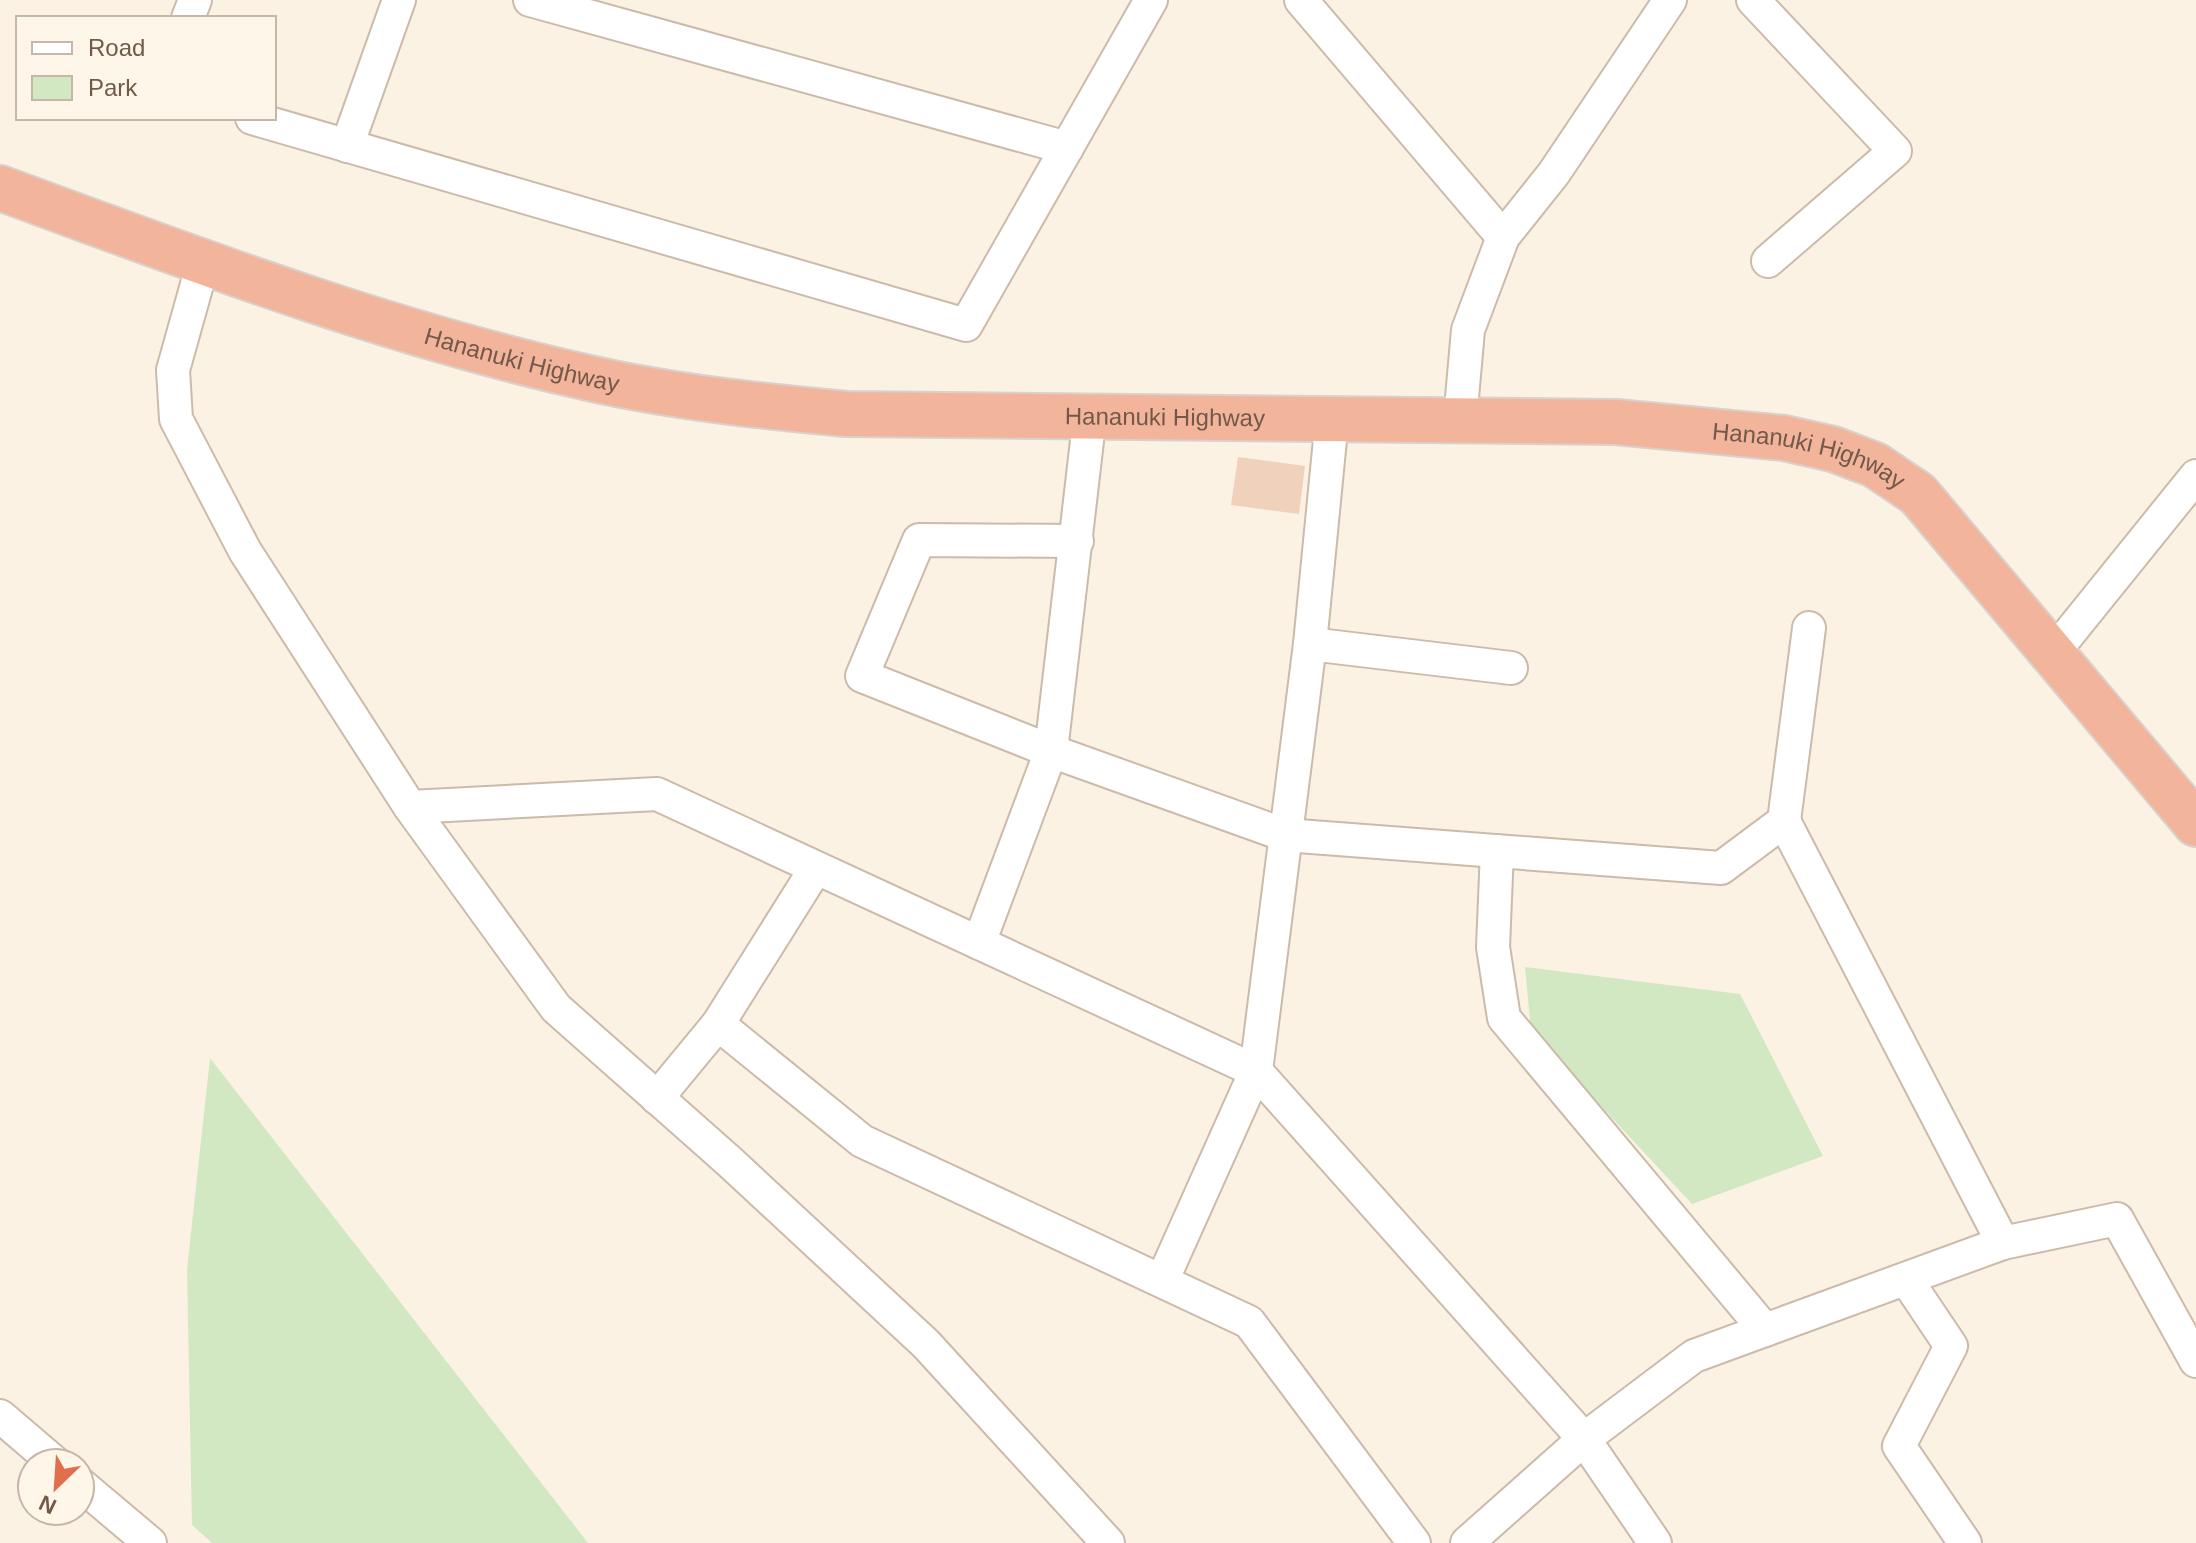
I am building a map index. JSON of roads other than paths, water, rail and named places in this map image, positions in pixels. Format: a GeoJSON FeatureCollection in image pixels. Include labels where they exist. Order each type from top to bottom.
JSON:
{"type":"FeatureCollection","features":[{"type":"Feature","properties":{"kind":"highway","name":"Hananuki Highway"},"geometry":{"type":"LineString","coordinates":[[0,188],[203,263],[479,349],[590,378],[697,396],[847,414],[1616,422],[1721,430],[1784,438],[1833,449],[1875,465],[1918,494],[2196,824]]}},
{"type":"Feature","properties":{"kind":"street"},"geometry":{"type":"LineString","coordinates":[[347,146],[399,0]]}},
{"type":"Feature","properties":{"kind":"street"},"geometry":{"type":"LineString","coordinates":[[530,0],[1067,148]]}},
{"type":"Feature","properties":{"kind":"street"},"geometry":{"type":"LineString","coordinates":[[259,120],[966,325],[1151,0]]}},
{"type":"Feature","properties":{"kind":"street"},"geometry":{"type":"LineString","coordinates":[[1301,0],[1503,237]]}},
{"type":"Feature","properties":{"kind":"street"},"geometry":{"type":"LineString","coordinates":[[1460,420],[1468,330],[1503,237],[1554,173],[1670,0]]}},
{"type":"Feature","properties":{"kind":"street"},"geometry":{"type":"LineString","coordinates":[[1753,0],[1895,151],[1768,261]]}},
{"type":"Feature","properties":{"kind":"street"},"geometry":{"type":"LineString","coordinates":[[203,263],[173,370],[176,419],[245,551],[410,807],[556,1008],[926,1344],[1108,1543]]}},
{"type":"Feature","properties":{"kind":"street"},"geometry":{"type":"LineString","coordinates":[[979,943],[1051,751],[1090,415]]}},
{"type":"Feature","properties":{"kind":"street"},"geometry":{"type":"LineString","coordinates":[[1162,1281],[1256,1071],[1310,644],[1332,419]]}},
{"type":"Feature","properties":{"kind":"street"},"geometry":{"type":"LineString","coordinates":[[2054,652],[2196,476]]}},
{"type":"Feature","properties":{"kind":"street"},"geometry":{"type":"LineString","coordinates":[[1077,541],[919,540],[862,676],[1051,751],[1285,835],[1721,868],[1784,821]]}},
{"type":"Feature","properties":{"kind":"street"},"geometry":{"type":"LineString","coordinates":[[1809,628],[1784,821],[2003,1243]]}},
{"type":"Feature","properties":{"kind":"street"},"geometry":{"type":"LineString","coordinates":[[1310,644],[1511,668]]}},
{"type":"Feature","properties":{"kind":"street"},"geometry":{"type":"LineString","coordinates":[[410,807],[657,794],[1256,1071],[1584,1439],[1655,1543]]}},
{"type":"Feature","properties":{"kind":"street"},"geometry":{"type":"LineString","coordinates":[[1497,851],[1493,947],[1504,1018],[1765,1330]]}},
{"type":"Feature","properties":{"kind":"street"},"geometry":{"type":"LineString","coordinates":[[657,1098],[718,1024],[816,868]]}},
{"type":"Feature","properties":{"kind":"street"},"geometry":{"type":"LineString","coordinates":[[718,1024],[862,1141],[1249,1322],[1414,1543]]}},
{"type":"Feature","properties":{"kind":"street"},"geometry":{"type":"LineString","coordinates":[[1467,1543],[1584,1439],[1694,1356],[2003,1243],[2117,1219],[2196,1361]]}},
{"type":"Feature","properties":{"kind":"street"},"geometry":{"type":"LineString","coordinates":[[1906,1279],[1951,1346],[1899,1446],[1965,1543]]}},
{"type":"Feature","properties":{"kind":"street"},"geometry":{"type":"LineString","coordinates":[[0,1416],[36,1447]]}},
{"type":"Feature","properties":{"kind":"street"},"geometry":{"type":"LineString","coordinates":[[96,1497],[150,1543]]}}]}
